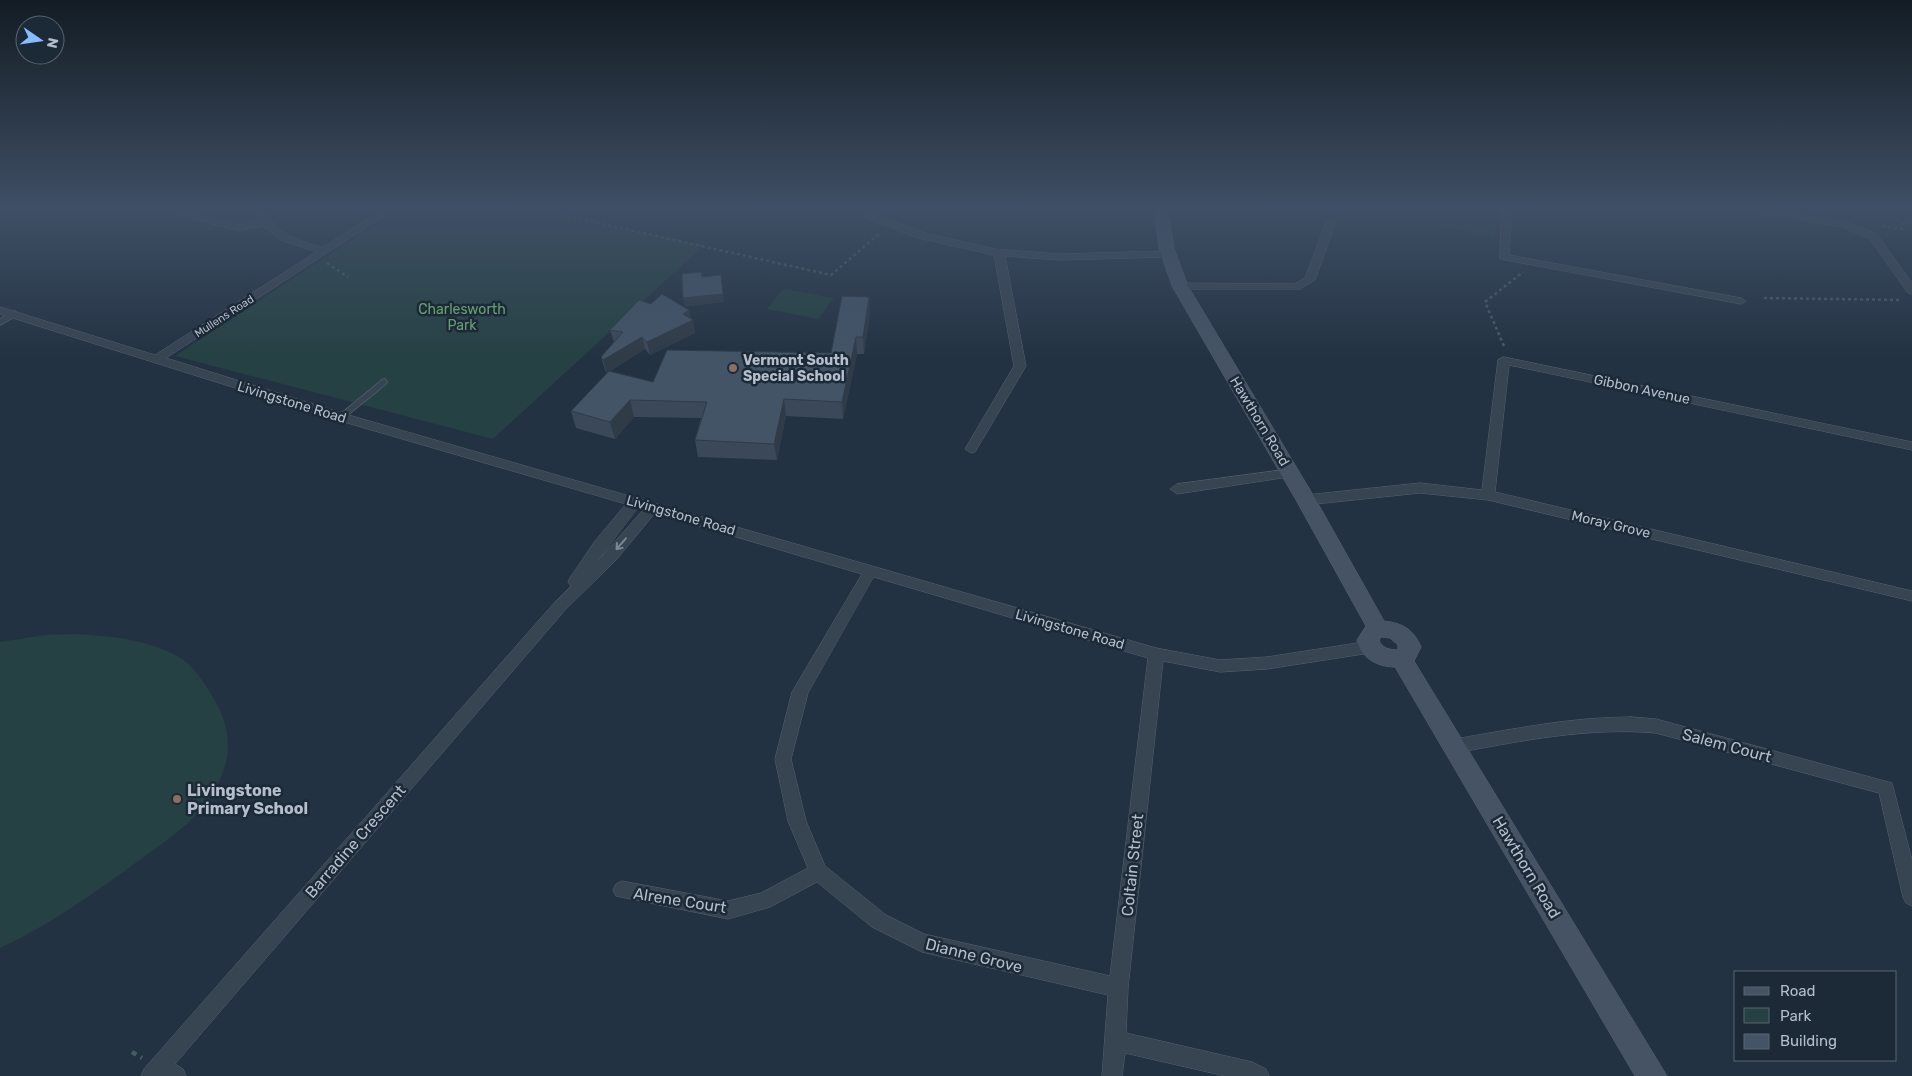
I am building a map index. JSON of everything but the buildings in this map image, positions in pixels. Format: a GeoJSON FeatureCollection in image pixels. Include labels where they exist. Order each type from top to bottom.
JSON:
{"type":"FeatureCollection","features":[{"type":"Feature","properties":{"kind":"main road","name":"Hawthorn Road"},"geometry":{"type":"LineString","coordinates":[[1168,258],[1180,286],[1306,500],[1374,638],[1398,632],[1408,642],[1409,652],[1401,659],[1652,1076]]}},
{"type":"Feature","properties":{"kind":"street","name":"Mullens Road"},"geometry":{"type":"LineString","coordinates":[[157,360],[314,258]]}},
{"type":"Feature","properties":{"kind":"street"},"geometry":{"type":"LineString","coordinates":[[971,449],[1020,366],[1000,258]]}},
{"type":"Feature","properties":{"kind":"street"},"geometry":{"type":"LineString","coordinates":[[1180,286],[1296,287],[1310,280],[1318,258]]}},
{"type":"Feature","properties":{"kind":"street"},"geometry":{"type":"LineString","coordinates":[[1511,258],[1741,301]]}},
{"type":"Feature","properties":{"kind":"street"},"geometry":{"type":"LineString","coordinates":[[1889,258],[1912,291]]}},
{"type":"Feature","properties":{"kind":"street","name":"Livingstone Road"},"geometry":{"type":"LineString","coordinates":[[0,310],[340,417],[1156,654],[1220,666],[1268,663],[1374,638]]}},
{"type":"Feature","properties":{"kind":"street","name":"Gibbon Avenue"},"geometry":{"type":"LineString","coordinates":[[1488,495],[1504,360],[1912,446]]}},
{"type":"Feature","properties":{"kind":"street"},"geometry":{"type":"LineString","coordinates":[[1177,489],[1290,473]]}},
{"type":"Feature","properties":{"kind":"street","name":"Moray Grove"},"geometry":{"type":"LineString","coordinates":[[1306,500],[1420,488],[1488,495],[1912,596]]}},
{"type":"Feature","properties":{"kind":"street","name":"Barradine Crescent"},"geometry":{"type":"LineString","coordinates":[[560,606],[600,545],[635,502]]}},
{"type":"Feature","properties":{"kind":"street","name":"Barradine Crescent"},"geometry":{"type":"LineString","coordinates":[[162,1073],[560,606],[612,555],[653,507]]}},
{"type":"Feature","properties":{"kind":"street","name":"Dianne Grove"},"geometry":{"type":"LineString","coordinates":[[871,571],[800,692],[784,759],[797,821],[818,872],[879,921],[922,943],[1118,988]]}},
{"type":"Feature","properties":{"kind":"street","name":"Coltain Street"},"geometry":{"type":"LineString","coordinates":[[1112,1076],[1116,1041],[1118,988],[1156,654]]}},
{"type":"Feature","properties":{"kind":"street","name":"Salem Court"},"geometry":{"type":"LineString","coordinates":[[1455,746],[1593,724],[1626,722],[1656,726],[1886,788],[1912,896]]}},
{"type":"Feature","properties":{"kind":"street","name":"Alrene Court"},"geometry":{"type":"LineString","coordinates":[[622,890],[728,910],[764,901],[818,872]]}},
{"type":"Feature","properties":{"kind":"street"},"geometry":{"type":"LineString","coordinates":[[1116,1041],[1252,1072],[1259,1076]]}},
{"type":"Feature","properties":{"kind":"lane"},"geometry":{"type":"LineString","coordinates":[[0,322],[14,314]]}},
{"type":"Feature","properties":{"kind":"lane"},"geometry":{"type":"LineString","coordinates":[[340,417],[384,382]]}},
{"type":"Feature","properties":{"kind":"path"},"geometry":{"type":"LineString","coordinates":[[757,258],[832,275],[851,258]]}},
{"type":"Feature","properties":{"kind":"path"},"geometry":{"type":"LineString","coordinates":[[326,263],[348,276]]}},
{"type":"Feature","properties":{"kind":"path"},"geometry":{"type":"LineString","coordinates":[[1504,346],[1485,302],[1527,268]]}},
{"type":"Feature","properties":{"kind":"path"},"geometry":{"type":"LineString","coordinates":[[1764,298],[1901,300]]}},
{"type":"Feature","properties":{"kind":"green space","name":"Charlesworth Park"},"geometry":{"type":"Polygon","coordinates":[[[324,258],[690,258],[493,439],[175,356],[324,258]]]}},
{"type":"Feature","properties":{"kind":"green space"},"geometry":{"type":"Polygon","coordinates":[[[783,289],[834,298],[818,319],[767,309],[783,289]]]}},
{"type":"Feature","properties":{"kind":"green space"},"geometry":{"type":"Polygon","coordinates":[[[76,634],[103,636],[145,643],[158,647],[186,662],[194,669],[203,682],[222,716],[228,742],[226,762],[219,781],[209,799],[194,817],[177,832],[72,907],[37,929],[0,948],[0,642],[45,635],[76,634]]]}},
{"type":"Feature","properties":{"kind":"place","name":"Vermont South Special School"},"geometry":{"type":"Point","coordinates":[733,368]}},
{"type":"Feature","properties":{"kind":"place","name":"Livingstone Primary School"},"geometry":{"type":"Point","coordinates":[177,799]}}]}
